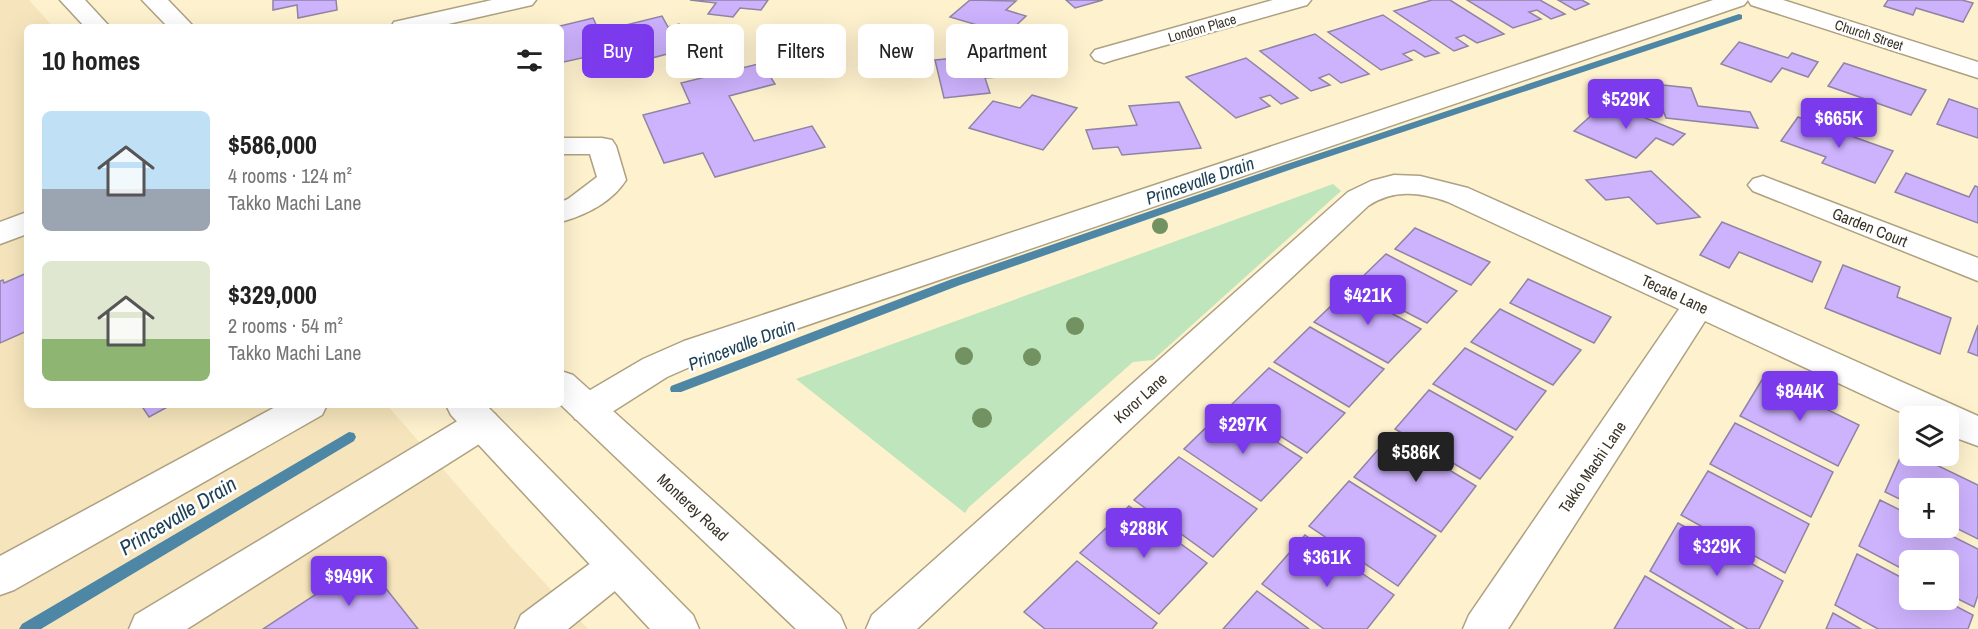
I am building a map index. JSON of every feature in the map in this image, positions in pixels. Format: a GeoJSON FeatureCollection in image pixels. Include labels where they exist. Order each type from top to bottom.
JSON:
{"type":"FeatureCollection","features":[{"type":"Feature","properties":{"kind":"street"},"geometry":{"type":"LineString","coordinates":[[72,0],[95,24]]}},
{"type":"Feature","properties":{"kind":"street"},"geometry":{"type":"LineString","coordinates":[[154,0],[179,24]]}},
{"type":"Feature","properties":{"kind":"street"},"geometry":{"type":"LineString","coordinates":[[416,24],[524,0]]}},
{"type":"Feature","properties":{"kind":"street","name":"London Place"},"geometry":{"type":"LineString","coordinates":[[1104,55],[1299,0]]}},
{"type":"Feature","properties":{"kind":"street"},"geometry":{"type":"LineString","coordinates":[[574,397],[655,368],[696,350],[1736,0]]}},
{"type":"Feature","properties":{"kind":"street","name":"Church Street"},"geometry":{"type":"LineString","coordinates":[[1760,0],[1978,70]]}},
{"type":"Feature","properties":{"kind":"street"},"geometry":{"type":"LineString","coordinates":[[564,146],[602,146],[612,180],[579,206],[564,211]]}},
{"type":"Feature","properties":{"kind":"street","name":"Tecate Lane"},"geometry":{"type":"LineString","coordinates":[[1402,183],[1430,186],[1458,195],[1920,406]]}},
{"type":"Feature","properties":{"kind":"street","name":"Koror Lane"},"geometry":{"type":"LineString","coordinates":[[887,629],[1358,199],[1369,191],[1402,183]]}},
{"type":"Feature","properties":{"kind":"street","name":"Garden Court"},"geometry":{"type":"LineString","coordinates":[[1763,184],[1978,270]]}},
{"type":"Feature","properties":{"kind":"street"},"geometry":{"type":"LineString","coordinates":[[0,234],[24,223]]}},
{"type":"Feature","properties":{"kind":"street","name":"Takko Machi Lane"},"geometry":{"type":"LineString","coordinates":[[1484,629],[1699,305]]}},
{"type":"Feature","properties":{"kind":"street","name":"Monterey Road"},"geometry":{"type":"LineString","coordinates":[[574,397],[825,629]]}},
{"type":"Feature","properties":{"kind":"street"},"geometry":{"type":"LineString","coordinates":[[0,577],[304,408]]}},
{"type":"Feature","properties":{"kind":"street"},"geometry":{"type":"LineString","coordinates":[[150,629],[473,415],[678,629]]}},
{"type":"Feature","properties":{"kind":"street","name":"Tecate Lane"},"geometry":{"type":"LineString","coordinates":[[1959,424],[1978,432]]}},
{"type":"Feature","properties":{"kind":"street"},"geometry":{"type":"LineString","coordinates":[[536,629],[617,566]]}},
{"type":"Feature","properties":{"kind":"shaded area"},"geometry":{"type":"Polygon","coordinates":[[[0,0],[29,0],[50,24],[24,24],[24,408],[390,408],[511,547],[588,629],[0,629],[0,0]]]}},
{"type":"Feature","properties":{"kind":"green space"},"geometry":{"type":"Polygon","coordinates":[[[1333,184],[1341,191],[1153,360],[1133,362],[965,513],[796,379],[1333,184]]]}},
{"type":"Feature","properties":{"kind":"building"},"geometry":{"type":"Polygon","coordinates":[[[273,0],[336,0],[337,10],[298,18],[297,5],[273,10],[273,0]]]}},
{"type":"Feature","properties":{"kind":"building"},"geometry":{"type":"Polygon","coordinates":[[[690,0],[768,0],[761,10],[740,8],[733,17],[708,14],[716,3],[690,0]]]}},
{"type":"Feature","properties":{"kind":"building"},"geometry":{"type":"Polygon","coordinates":[[[970,0],[1016,1],[1006,10],[1026,16],[1018,24],[973,24],[950,17],[970,0]]]}},
{"type":"Feature","properties":{"kind":"building"},"geometry":{"type":"Polygon","coordinates":[[[1066,0],[1103,0],[1075,8],[1066,0]]]}},
{"type":"Feature","properties":{"kind":"building"},"geometry":{"type":"Polygon","coordinates":[[[1432,0],[1450,0],[1504,34],[1477,43],[1464,35],[1456,38],[1468,46],[1454,51],[1394,11],[1432,0]]]}},
{"type":"Feature","properties":{"kind":"building"},"geometry":{"type":"Polygon","coordinates":[[[1467,0],[1540,0],[1565,14],[1551,19],[1537,10],[1529,12],[1541,19],[1513,28],[1467,0]]]}},
{"type":"Feature","properties":{"kind":"building"},"geometry":{"type":"Polygon","coordinates":[[[1558,0],[1582,0],[1589,4],[1575,10],[1558,0]]]}},
{"type":"Feature","properties":{"kind":"building"},"geometry":{"type":"Polygon","coordinates":[[[1888,0],[1962,0],[1973,3],[1963,22],[1916,8],[1913,15],[1884,6],[1888,0]]]}},
{"type":"Feature","properties":{"kind":"building"},"geometry":{"type":"Polygon","coordinates":[[[1383,15],[1439,53],[1425,57],[1414,50],[1403,54],[1412,60],[1381,70],[1328,32],[1383,15]]]}},
{"type":"Feature","properties":{"kind":"building"},"geometry":{"type":"Polygon","coordinates":[[[662,16],[666,24],[666,54],[654,57],[654,24],[630,24],[662,16]]]}},
{"type":"Feature","properties":{"kind":"building"},"geometry":{"type":"Polygon","coordinates":[[[593,18],[596,24],[582,24],[582,58],[564,62],[564,25],[593,18]]]}},
{"type":"Feature","properties":{"kind":"building"},"geometry":{"type":"Polygon","coordinates":[[[1315,34],[1369,74],[1341,83],[1329,74],[1319,78],[1330,85],[1311,91],[1260,51],[1315,34]]]}},
{"type":"Feature","properties":{"kind":"building"},"geometry":{"type":"Polygon","coordinates":[[[1739,42],[1788,58],[1792,53],[1818,62],[1808,77],[1782,68],[1771,82],[1721,64],[1739,42]]]}},
{"type":"Feature","properties":{"kind":"building"},"geometry":{"type":"Polygon","coordinates":[[[1246,58],[1298,98],[1281,104],[1270,95],[1260,98],[1270,106],[1236,118],[1186,77],[1246,58]]]}},
{"type":"Feature","properties":{"kind":"building"},"geometry":{"type":"Polygon","coordinates":[[[946,59],[946,78],[985,78],[990,93],[944,98],[935,60],[946,59]]]}},
{"type":"Feature","properties":{"kind":"building"},"geometry":{"type":"Polygon","coordinates":[[[1844,63],[1926,90],[1911,115],[1828,86],[1844,63]]]}},
{"type":"Feature","properties":{"kind":"building"},"geometry":{"type":"Polygon","coordinates":[[[756,64],[756,78],[771,78],[775,84],[729,96],[754,141],[812,126],[825,147],[715,177],[703,153],[664,163],[643,115],[690,103],[681,83],[701,78],[744,78],[744,67],[756,64]]]}},
{"type":"Feature","properties":{"kind":"building"},"geometry":{"type":"Polygon","coordinates":[[[1653,84],[1691,88],[1698,106],[1750,112],[1758,128],[1666,118],[1653,84]]]}},
{"type":"Feature","properties":{"kind":"building"},"geometry":{"type":"Polygon","coordinates":[[[1032,95],[1077,108],[1043,150],[969,128],[993,101],[1020,108],[1032,95]]]}},
{"type":"Feature","properties":{"kind":"building"},"geometry":{"type":"Polygon","coordinates":[[[1949,99],[1978,109],[1978,138],[1937,124],[1949,99]]]}},
{"type":"Feature","properties":{"kind":"building"},"geometry":{"type":"Polygon","coordinates":[[[1179,102],[1201,148],[1122,155],[1118,147],[1093,149],[1086,130],[1137,125],[1129,106],[1179,102]]]}},
{"type":"Feature","properties":{"kind":"building"},"geometry":{"type":"Polygon","coordinates":[[[1606,102],[1685,134],[1673,145],[1656,138],[1636,158],[1574,131],[1606,102]]]}},
{"type":"Feature","properties":{"kind":"building"},"geometry":{"type":"Polygon","coordinates":[[[1798,117],[1893,151],[1875,183],[1822,163],[1826,157],[1781,141],[1798,117]]]}},
{"type":"Feature","properties":{"kind":"building"},"geometry":{"type":"Polygon","coordinates":[[[1651,171],[1700,217],[1657,224],[1629,197],[1606,200],[1586,180],[1651,171]]]}},
{"type":"Feature","properties":{"kind":"building"},"geometry":{"type":"Polygon","coordinates":[[[1906,173],[1969,197],[1975,186],[1978,187],[1978,223],[1895,192],[1906,173]]]}},
{"type":"Feature","properties":{"kind":"building"},"geometry":{"type":"Polygon","coordinates":[[[1722,222],[1821,262],[1812,282],[1739,252],[1729,268],[1700,255],[1722,222]]]}},
{"type":"Feature","properties":{"kind":"building"},"geometry":{"type":"Polygon","coordinates":[[[1415,228],[1490,262],[1471,285],[1395,249],[1415,228]]]}},
{"type":"Feature","properties":{"kind":"building"},"geometry":{"type":"Polygon","coordinates":[[[1386,254],[1457,291],[1427,323],[1354,285],[1386,254]]]}},
{"type":"Feature","properties":{"kind":"building"},"geometry":{"type":"Polygon","coordinates":[[[1843,265],[1900,287],[1897,297],[1951,318],[1940,354],[1825,308],[1843,265]]]}},
{"type":"Feature","properties":{"kind":"building"},"geometry":{"type":"Polygon","coordinates":[[[24,274],[24,332],[0,343],[0,281],[3,280],[4,283],[24,274]]]}},
{"type":"Feature","properties":{"kind":"building"},"geometry":{"type":"Polygon","coordinates":[[[1528,279],[1611,317],[1594,343],[1510,303],[1528,279]]]}},
{"type":"Feature","properties":{"kind":"building"},"geometry":{"type":"Polygon","coordinates":[[[1348,290],[1421,329],[1388,363],[1314,322],[1348,290]]]}},
{"type":"Feature","properties":{"kind":"building"},"geometry":{"type":"Polygon","coordinates":[[[1500,309],[1581,350],[1553,385],[1471,342],[1500,309]]]}},
{"type":"Feature","properties":{"kind":"building"},"geometry":{"type":"Polygon","coordinates":[[[1978,325],[1978,356],[1968,352],[1978,325]]]}},
{"type":"Feature","properties":{"kind":"building"},"geometry":{"type":"Polygon","coordinates":[[[1310,327],[1384,369],[1349,407],[1274,362],[1310,327]]]}},
{"type":"Feature","properties":{"kind":"building"},"geometry":{"type":"Polygon","coordinates":[[[1465,348],[1546,391],[1516,430],[1433,384],[1465,348]]]}},
{"type":"Feature","properties":{"kind":"building"},"geometry":{"type":"Polygon","coordinates":[[[1269,368],[1345,413],[1307,453],[1231,405],[1269,368]]]}},
{"type":"Feature","properties":{"kind":"building"},"geometry":{"type":"Polygon","coordinates":[[[1763,378],[1859,425],[1838,466],[1740,416],[1763,378]]]}},
{"type":"Feature","properties":{"kind":"building"},"geometry":{"type":"Polygon","coordinates":[[[1429,390],[1513,437],[1480,479],[1395,429],[1429,390]]]}},
{"type":"Feature","properties":{"kind":"building"},"geometry":{"type":"Polygon","coordinates":[[[143,408],[166,408],[149,417],[143,408]]]}},
{"type":"Feature","properties":{"kind":"building"},"geometry":{"type":"Polygon","coordinates":[[[1225,409],[1302,458],[1261,501],[1184,449],[1225,409]]]}},
{"type":"Feature","properties":{"kind":"building"},"geometry":{"type":"Polygon","coordinates":[[[1735,423],[1833,472],[1811,517],[1710,464],[1735,423]]]}},
{"type":"Feature","properties":{"kind":"building"},"geometry":{"type":"Polygon","coordinates":[[[1391,435],[1476,486],[1441,532],[1354,477],[1391,435]]]}},
{"type":"Feature","properties":{"kind":"building"},"geometry":{"type":"Polygon","coordinates":[[[1179,457],[1257,509],[1213,557],[1134,500],[1179,457]]]}},
{"type":"Feature","properties":{"kind":"building"},"geometry":{"type":"Polygon","coordinates":[[[1899,460],[1899,466],[1939,466],[1978,485],[1978,539],[1959,530],[1959,478],[1899,478],[1899,499],[1885,492],[1899,460]]]}},
{"type":"Feature","properties":{"kind":"building"},"geometry":{"type":"Polygon","coordinates":[[[1708,471],[1809,524],[1785,573],[1681,515],[1708,471]]]}},
{"type":"Feature","properties":{"kind":"building"},"geometry":{"type":"Polygon","coordinates":[[[1349,481],[1436,536],[1398,586],[1309,526],[1349,481]]]}},
{"type":"Feature","properties":{"kind":"building"},"geometry":{"type":"Polygon","coordinates":[[[1880,500],[1899,510],[1899,538],[1956,538],[1978,549],[1978,595],[1974,607],[1959,600],[1959,550],[1899,550],[1899,567],[1859,546],[1880,500]]]}},
{"type":"Feature","properties":{"kind":"building"},"geometry":{"type":"Polygon","coordinates":[[[1129,506],[1207,563],[1159,614],[1080,553],[1129,506]]]}},
{"type":"Feature","properties":{"kind":"building"},"geometry":{"type":"Polygon","coordinates":[[[1678,523],[1783,581],[1759,629],[1748,629],[1650,571],[1678,523]]]}},
{"type":"Feature","properties":{"kind":"building"},"geometry":{"type":"Polygon","coordinates":[[[1305,535],[1394,595],[1367,629],[1324,629],[1262,584],[1305,535]]]}},
{"type":"Feature","properties":{"kind":"building"},"geometry":{"type":"Polygon","coordinates":[[[1857,554],[1899,576],[1899,610],[1959,610],[1959,608],[1973,615],[1968,629],[1878,629],[1835,605],[1857,554]]]}},
{"type":"Feature","properties":{"kind":"building"},"geometry":{"type":"Polygon","coordinates":[[[1077,561],[1157,623],[1152,629],[1045,629],[1024,612],[1077,561]]]}},
{"type":"Feature","properties":{"kind":"building"},"geometry":{"type":"Polygon","coordinates":[[[365,562],[418,629],[263,629],[365,562]]]}},
{"type":"Feature","properties":{"kind":"building"},"geometry":{"type":"Polygon","coordinates":[[[1645,576],[1734,629],[1614,629],[1645,576]]]}},
{"type":"Feature","properties":{"kind":"building"},"geometry":{"type":"Polygon","coordinates":[[[1257,591],[1309,629],[1223,629],[1257,591]]]}},
{"type":"Feature","properties":{"kind":"building"},"geometry":{"type":"Polygon","coordinates":[[[1833,613],[1861,629],[1826,629],[1833,613]]]}},
{"type":"Feature","properties":{"kind":"waterway","name":"Princevalle Drain"},"geometry":{"type":"LineString","coordinates":[[676,389],[956,282],[1291,166],[1739,17]]}},
{"type":"Feature","properties":{"kind":"waterway","name":"Princevalle Drain"},"geometry":{"type":"LineString","coordinates":[[27,629],[349,437]]}}]}
